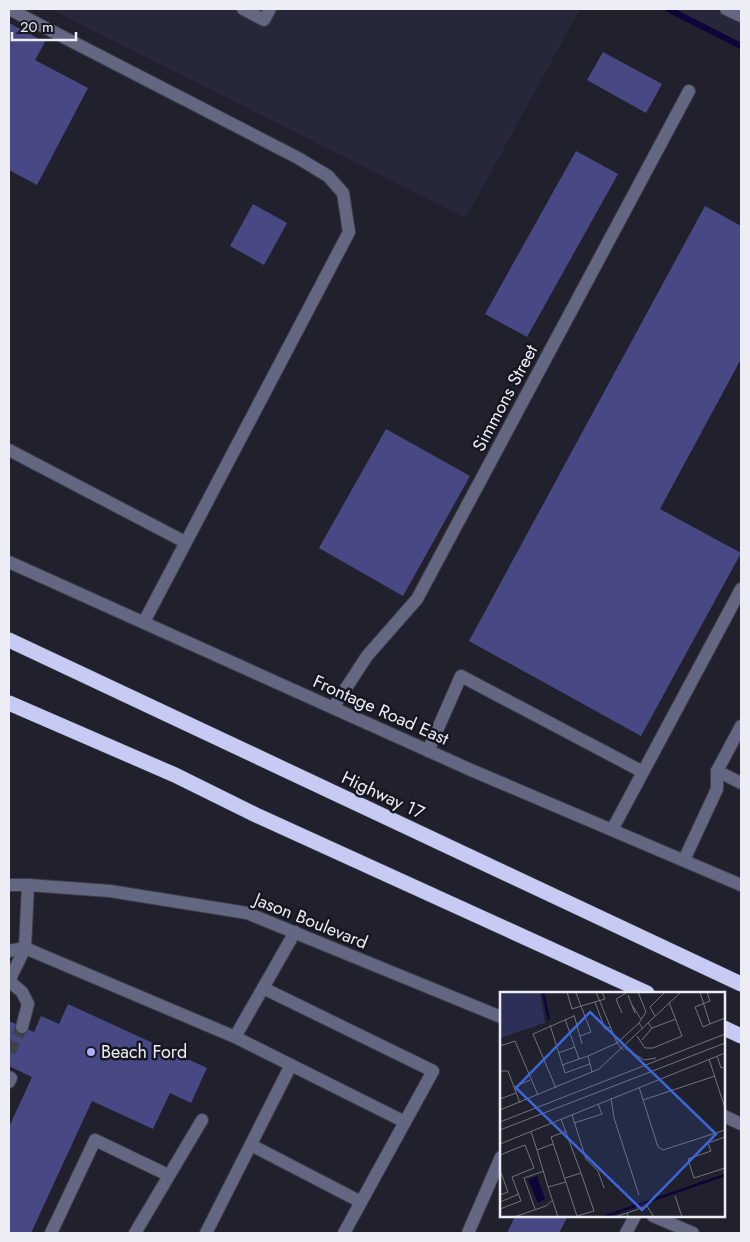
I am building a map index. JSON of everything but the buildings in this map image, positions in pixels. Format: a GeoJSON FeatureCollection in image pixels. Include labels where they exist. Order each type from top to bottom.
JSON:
{"type":"FeatureCollection","features":[{"type":"Feature","properties":{"kind":"highway","name":"Highway 17"},"geometry":{"type":"LineString","coordinates":[[9,640],[741,984]]}},
{"type":"Feature","properties":{"kind":"highway"},"geometry":{"type":"LineString","coordinates":[[9,703],[175,775],[256,815],[645,992]]}},
{"type":"Feature","properties":{"kind":"highway"},"geometry":{"type":"LineString","coordinates":[[725,1028],[741,1036]]}},
{"type":"Feature","properties":{"kind":"street"},"geometry":{"type":"LineString","coordinates":[[9,9],[298,158],[328,176],[343,193],[349,232],[144,622]]}},
{"type":"Feature","properties":{"kind":"street"},"geometry":{"type":"LineString","coordinates":[[242,9],[264,20],[270,9]]}},
{"type":"Feature","properties":{"kind":"street"},"geometry":{"type":"LineString","coordinates":[[726,9],[741,16]]}},
{"type":"Feature","properties":{"kind":"street","name":"Simmons Street"},"geometry":{"type":"LineString","coordinates":[[333,708],[367,656],[417,599],[689,92]]}},
{"type":"Feature","properties":{"kind":"street"},"geometry":{"type":"LineString","coordinates":[[9,450],[186,542]]}},
{"type":"Feature","properties":{"kind":"street","name":"Frontage Road East"},"geometry":{"type":"LineString","coordinates":[[9,562],[428,751],[741,885]]}},
{"type":"Feature","properties":{"kind":"street"},"geometry":{"type":"LineString","coordinates":[[612,830],[741,589]]}},
{"type":"Feature","properties":{"kind":"street"},"geometry":{"type":"LineString","coordinates":[[428,751],[461,676],[643,772]]}},
{"type":"Feature","properties":{"kind":"street"},"geometry":{"type":"LineString","coordinates":[[684,860],[717,789],[717,771],[741,726]]}},
{"type":"Feature","properties":{"kind":"street"},"geometry":{"type":"LineString","coordinates":[[717,771],[741,783]]}},
{"type":"Feature","properties":{"kind":"street","name":"Jason Boulevard"},"geometry":{"type":"LineString","coordinates":[[9,885],[110,891],[247,913],[500,1017]]}},
{"type":"Feature","properties":{"kind":"street"},"geometry":{"type":"LineString","coordinates":[[22,1027],[28,1004],[22,992],[9,981],[25,948],[28,885]]}},
{"type":"Feature","properties":{"kind":"street"},"geometry":{"type":"LineString","coordinates":[[235,1037],[295,932]]}},
{"type":"Feature","properties":{"kind":"street"},"geometry":{"type":"LineString","coordinates":[[9,951],[25,948],[235,1037],[405,1122]]}},
{"type":"Feature","properties":{"kind":"street"},"geometry":{"type":"LineString","coordinates":[[263,988],[433,1072],[344,1233]]}},
{"type":"Feature","properties":{"kind":"street"},"geometry":{"type":"LineString","coordinates":[[206,1233],[291,1065]]}},
{"type":"Feature","properties":{"kind":"street"},"geometry":{"type":"LineString","coordinates":[[9,1077],[11,1078],[9,1082]]}},
{"type":"Feature","properties":{"kind":"street"},"geometry":{"type":"LineString","coordinates":[[725,1116],[741,1124]]}},
{"type":"Feature","properties":{"kind":"street"},"geometry":{"type":"LineString","coordinates":[[135,1233],[202,1120]]}},
{"type":"Feature","properties":{"kind":"street"},"geometry":{"type":"LineString","coordinates":[[51,1233],[95,1140],[168,1175]]}},
{"type":"Feature","properties":{"kind":"street"},"geometry":{"type":"LineString","coordinates":[[251,1145],[361,1202]]}},
{"type":"Feature","properties":{"kind":"street"},"geometry":{"type":"LineString","coordinates":[[468,1233],[500,1159]]}},
{"type":"Feature","properties":{"kind":"street"},"geometry":{"type":"LineString","coordinates":[[626,1233],[634,1217]]}},
{"type":"Feature","properties":{"kind":"street"},"geometry":{"type":"LineString","coordinates":[[655,1217],[693,1233]]}},
{"type":"Feature","properties":{"kind":"shaded area"},"geometry":{"type":"Polygon","coordinates":[[[50,9],[580,9],[466,218],[50,9]]]}},
{"type":"Feature","properties":{"kind":"shaded area"},"geometry":{"type":"Polygon","coordinates":[[[672,9],[741,9],[741,45],[672,9]]]}},
{"type":"Feature","properties":{"kind":"waterway"},"geometry":{"type":"LineString","coordinates":[[668,9],[741,46]]}},
{"type":"Feature","properties":{"kind":"tunnel"},"geometry":{"type":"LineString","coordinates":[[9,1052],[22,1027]]}},
{"type":"Feature","properties":{"kind":"place","name":"Beach Ford"},"geometry":{"type":"Point","coordinates":[91,1052]}}]}
